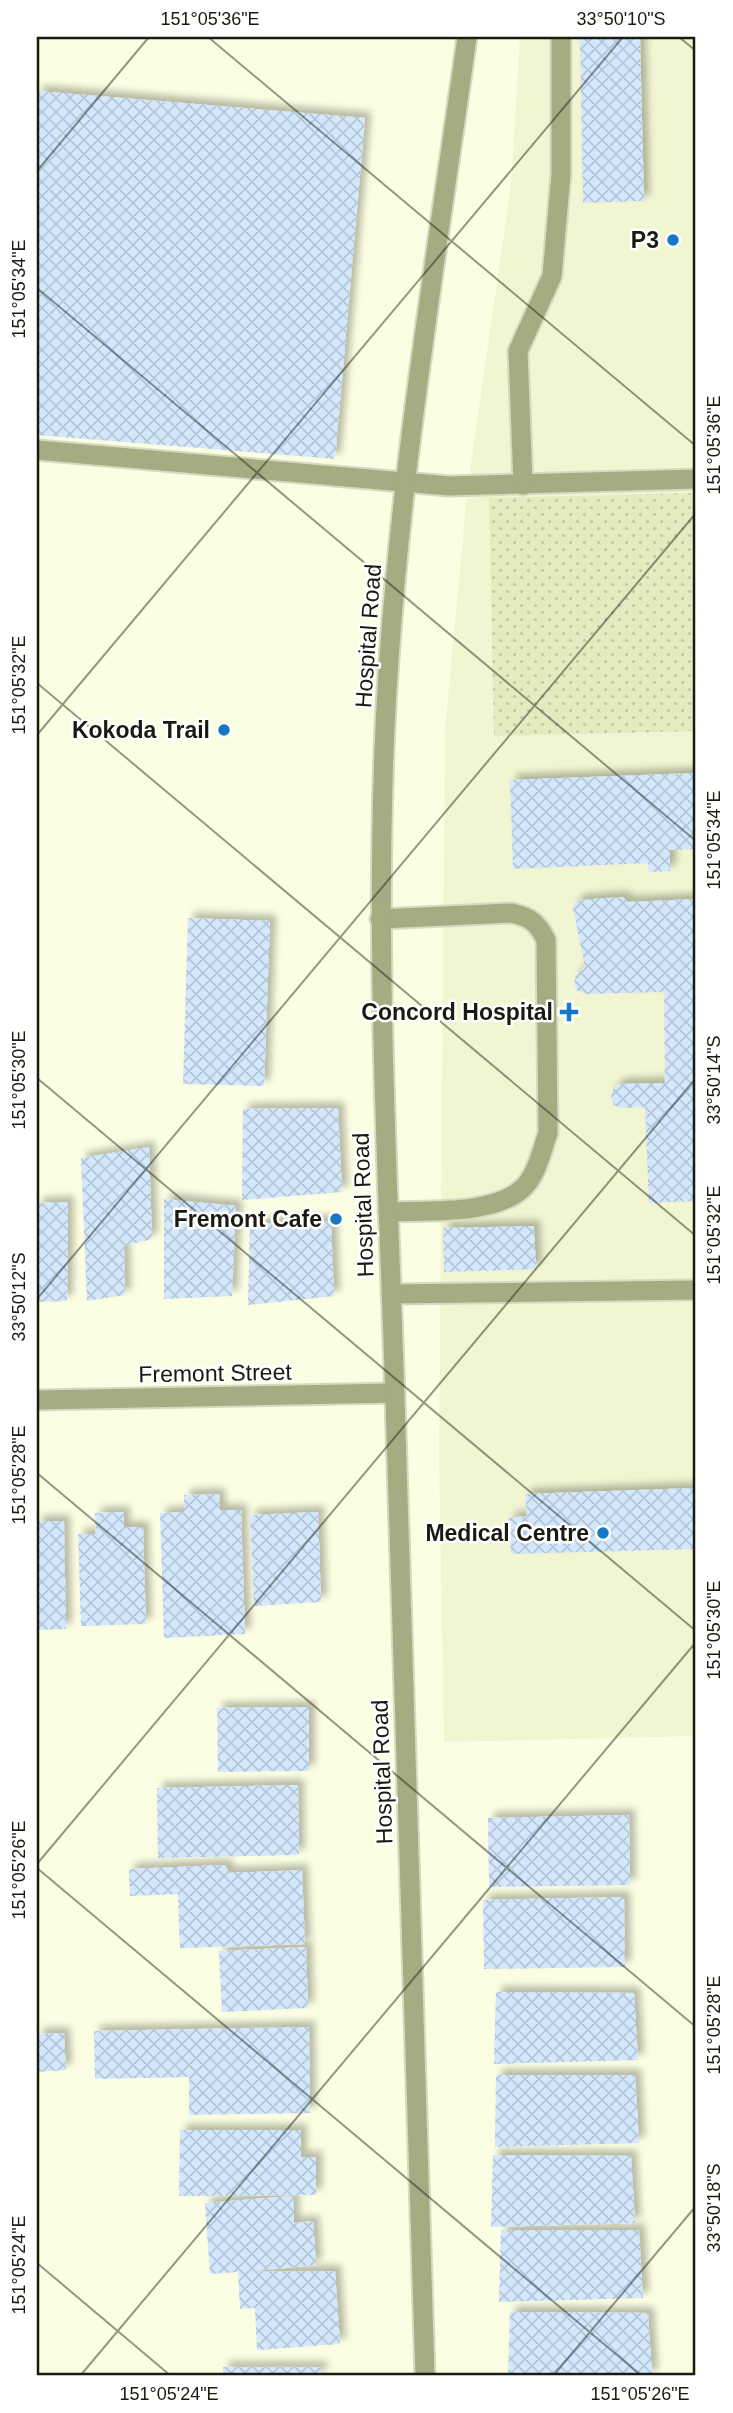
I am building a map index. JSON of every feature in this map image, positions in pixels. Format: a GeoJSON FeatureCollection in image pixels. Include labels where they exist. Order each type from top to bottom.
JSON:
{"type":"FeatureCollection","features":[{"type":"Feature","properties":{"kind":"street","name":"Hospital Road"},"geometry":{"type":"LineString","coordinates":[[425,2376],[380,919],[384,745],[405,484],[467,37]]}},
{"type":"Feature","properties":{"kind":"street"},"geometry":{"type":"LineString","coordinates":[[523,485],[518,351],[552,276],[561,174],[561,37]]}},
{"type":"Feature","properties":{"kind":"street"},"geometry":{"type":"LineString","coordinates":[[37,450],[405,484],[523,485],[696,479]]}},
{"type":"Feature","properties":{"kind":"street"},"geometry":{"type":"LineString","coordinates":[[380,919],[512,913],[528,917],[540,926],[545,940],[548,1133],[538,1162],[524,1187],[503,1201],[481,1209],[388,1212]]}},
{"type":"Feature","properties":{"kind":"street"},"geometry":{"type":"LineString","coordinates":[[391,1294],[696,1290]]}},
{"type":"Feature","properties":{"kind":"street","name":"Fremont Street"},"geometry":{"type":"LineString","coordinates":[[37,1400],[395,1393]]}},
{"type":"Feature","properties":{"kind":"shaded area","name":"Concord Hospital"},"geometry":{"type":"Polygon","coordinates":[[[520,37],[696,37],[696,1736],[444,1742],[439,1456],[445,730],[468,485],[511,185],[520,37]]]}},
{"type":"Feature","properties":{"kind":"shaded area"},"geometry":{"type":"Polygon","coordinates":[[[696,493],[696,731],[494,736],[489,498],[696,493]]]}},
{"type":"Feature","properties":{"kind":"building"},"geometry":{"type":"Polygon","coordinates":[[[580,37],[640,37],[644,201],[583,203],[580,37]]]}},
{"type":"Feature","properties":{"kind":"building"},"geometry":{"type":"Polygon","coordinates":[[[37,91],[365,118],[335,459],[37,435],[37,91]]]}},
{"type":"Feature","properties":{"kind":"building"},"geometry":{"type":"Polygon","coordinates":[[[696,773],[696,849],[670,850],[670,871],[649,872],[648,863],[513,869],[510,780],[696,773]]]}},
{"type":"Feature","properties":{"kind":"building"},"geometry":{"type":"Polygon","coordinates":[[[623,897],[628,902],[696,899],[696,1201],[649,1203],[645,1107],[620,1108],[614,1105],[611,1097],[613,1089],[620,1084],[665,1083],[664,992],[585,994],[576,990],[574,982],[578,972],[585,967],[573,908],[575,903],[580,900],[623,897]]]}},
{"type":"Feature","properties":{"kind":"building"},"geometry":{"type":"Polygon","coordinates":[[[188,918],[270,921],[264,1086],[183,1084],[188,918]]]}},
{"type":"Feature","properties":{"kind":"building"},"geometry":{"type":"Polygon","coordinates":[[[338,1108],[342,1192],[242,1200],[243,1109],[338,1108]]]}},
{"type":"Feature","properties":{"kind":"building"},"geometry":{"type":"Polygon","coordinates":[[[149,1147],[152,1239],[124,1246],[125,1295],[87,1301],[81,1158],[149,1147]]]}},
{"type":"Feature","properties":{"kind":"building"},"geometry":{"type":"Polygon","coordinates":[[[164,1199],[236,1206],[232,1296],[164,1299],[164,1199]]]}},
{"type":"Feature","properties":{"kind":"building"},"geometry":{"type":"Polygon","coordinates":[[[68,1202],[67,1301],[37,1302],[37,1203],[68,1202]]]}},
{"type":"Feature","properties":{"kind":"building"},"geometry":{"type":"Polygon","coordinates":[[[331,1221],[334,1296],[248,1305],[250,1224],[331,1221]]]}},
{"type":"Feature","properties":{"kind":"building"},"geometry":{"type":"Polygon","coordinates":[[[534,1226],[536,1269],[444,1272],[443,1228],[534,1226]]]}},
{"type":"Feature","properties":{"kind":"building","name":"Medical Centre"},"geometry":{"type":"Polygon","coordinates":[[[696,1488],[696,1549],[511,1554],[509,1518],[527,1516],[525,1494],[696,1488]]]}},
{"type":"Feature","properties":{"kind":"building"},"geometry":{"type":"Polygon","coordinates":[[[219,1494],[220,1510],[241,1510],[245,1634],[164,1638],[160,1513],[184,1512],[184,1495],[219,1494]]]}},
{"type":"Feature","properties":{"kind":"building"},"geometry":{"type":"Polygon","coordinates":[[[124,1512],[124,1527],[143,1527],[146,1624],[81,1626],[78,1534],[96,1534],[95,1513],[124,1512]]]}},
{"type":"Feature","properties":{"kind":"building"},"geometry":{"type":"Polygon","coordinates":[[[318,1512],[321,1602],[254,1606],[250,1515],[318,1512]]]}},
{"type":"Feature","properties":{"kind":"building"},"geometry":{"type":"Polygon","coordinates":[[[37,1521],[64,1521],[66,1629],[38,1630],[37,1521]]]}},
{"type":"Feature","properties":{"kind":"building"},"geometry":{"type":"Polygon","coordinates":[[[309,1707],[309,1771],[218,1772],[217,1708],[309,1707]]]}},
{"type":"Feature","properties":{"kind":"building"},"geometry":{"type":"Polygon","coordinates":[[[298,1785],[299,1855],[158,1858],[157,1788],[298,1785]]]}},
{"type":"Feature","properties":{"kind":"building"},"geometry":{"type":"Polygon","coordinates":[[[629,1815],[630,1885],[489,1887],[488,1818],[629,1815]]]}},
{"type":"Feature","properties":{"kind":"building"},"geometry":{"type":"Polygon","coordinates":[[[225,1865],[229,1873],[302,1870],[305,1944],[180,1948],[178,1894],[130,1896],[129,1869],[225,1865]]]}},
{"type":"Feature","properties":{"kind":"building"},"geometry":{"type":"Polygon","coordinates":[[[624,1897],[625,1967],[484,1969],[483,1900],[624,1897]]]}},
{"type":"Feature","properties":{"kind":"building"},"geometry":{"type":"Polygon","coordinates":[[[306,1947],[308,2008],[222,2012],[219,1951],[306,1947]]]}},
{"type":"Feature","properties":{"kind":"building"},"geometry":{"type":"Polygon","coordinates":[[[496,1992],[634,1993],[638,2060],[494,2064],[496,1992]]]}},
{"type":"Feature","properties":{"kind":"building"},"geometry":{"type":"Polygon","coordinates":[[[309,2027],[310,2113],[189,2115],[189,2077],[95,2079],[94,2031],[309,2027]]]}},
{"type":"Feature","properties":{"kind":"building"},"geometry":{"type":"Polygon","coordinates":[[[64,2033],[66,2070],[37,2072],[37,2034],[64,2033]]]}},
{"type":"Feature","properties":{"kind":"building"},"geometry":{"type":"Polygon","coordinates":[[[496,2075],[635,2075],[639,2143],[495,2147],[496,2075]]]}},
{"type":"Feature","properties":{"kind":"building"},"geometry":{"type":"Polygon","coordinates":[[[180,2130],[301,2130],[301,2157],[316,2157],[316,2195],[179,2196],[180,2130]]]}},
{"type":"Feature","properties":{"kind":"building"},"geometry":{"type":"Polygon","coordinates":[[[493,2155],[631,2156],[635,2223],[491,2227],[493,2155]]]}},
{"type":"Feature","properties":{"kind":"building"},"geometry":{"type":"Polygon","coordinates":[[[293,2196],[294,2223],[313,2221],[316,2265],[244,2272],[335,2271],[340,2344],[257,2350],[255,2308],[240,2309],[238,2272],[210,2274],[205,2203],[293,2196]]]}},
{"type":"Feature","properties":{"kind":"building"},"geometry":{"type":"Polygon","coordinates":[[[501,2230],[639,2230],[643,2298],[499,2302],[501,2230]]]}},
{"type":"Feature","properties":{"kind":"building"},"geometry":{"type":"Polygon","coordinates":[[[510,2312],[648,2313],[652,2376],[508,2376],[510,2312]]]}},
{"type":"Feature","properties":{"kind":"building"},"geometry":{"type":"Polygon","coordinates":[[[223,2367],[321,2367],[321,2376],[223,2376],[223,2367]]]}},
{"type":"Feature","properties":{"kind":"place","name":"P3"},"geometry":{"type":"Point","coordinates":[673,240]}},
{"type":"Feature","properties":{"kind":"place","name":"Kokoda Trail"},"geometry":{"type":"Point","coordinates":[224,730]}},
{"type":"Feature","properties":{"kind":"place","name":"Concord Hospital"},"geometry":{"type":"Point","coordinates":[569,1012]}},
{"type":"Feature","properties":{"kind":"place","name":"Fremont Cafe"},"geometry":{"type":"Point","coordinates":[336,1219]}},
{"type":"Feature","properties":{"kind":"place","name":"Medical Centre"},"geometry":{"type":"Point","coordinates":[603,1533]}}]}
